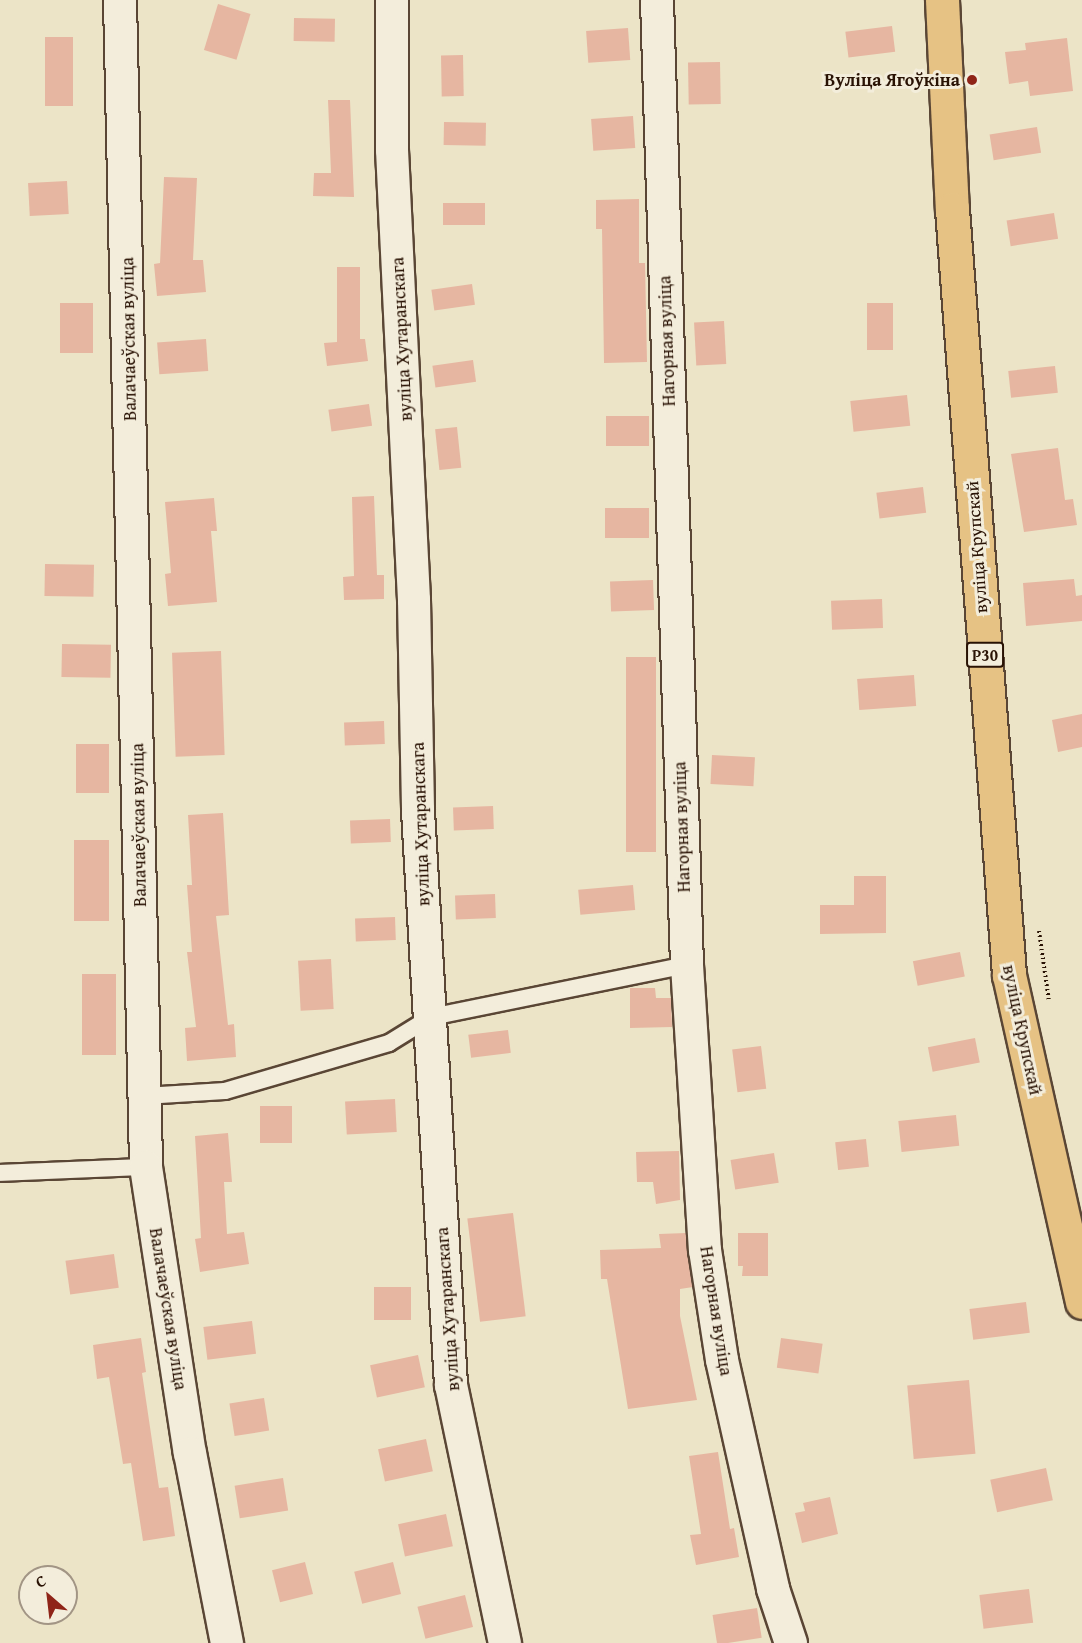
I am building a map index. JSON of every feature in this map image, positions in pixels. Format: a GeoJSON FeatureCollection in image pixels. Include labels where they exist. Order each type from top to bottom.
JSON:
{"type":"FeatureCollection","features":[{"type":"Feature","properties":{"kind":"main road","name":"вуліца Крупскай"},"geometry":{"type":"LineString","coordinates":[[942,0],[952,209],[1009,975],[1082,1302]]}},
{"type":"Feature","properties":{"kind":"street","name":"Валачаеўская вуліца"},"geometry":{"type":"LineString","coordinates":[[120,0],[146,1167],[190,1453],[227,1643]]}},
{"type":"Feature","properties":{"kind":"street","name":"вуліца Хутаранскага"},"geometry":{"type":"LineString","coordinates":[[392,0],[392,150],[414,600],[418,812],[451,1385],[505,1643]]}},
{"type":"Feature","properties":{"kind":"street","name":"Нагорная вуліца"},"geometry":{"type":"LineString","coordinates":[[657,0],[687,965],[705,1250],[722,1360],[773,1589],[791,1643]]}},
{"type":"Feature","properties":{"kind":"lane"},"geometry":{"type":"LineString","coordinates":[[144,1096],[225,1091],[389,1043],[431,1017],[687,965]]}},
{"type":"Feature","properties":{"kind":"lane"},"geometry":{"type":"LineString","coordinates":[[0,1173],[146,1167]]}},
{"type":"Feature","properties":{"kind":"building"},"geometry":{"type":"Polygon","coordinates":[[[218,4],[251,14],[236,60],[204,50],[218,4]]]}},
{"type":"Feature","properties":{"kind":"building"},"geometry":{"type":"Polygon","coordinates":[[[294,18],[335,19],[335,42],[294,41],[294,18]]]}},
{"type":"Feature","properties":{"kind":"building"},"geometry":{"type":"Polygon","coordinates":[[[892,26],[895,52],[849,58],[845,32],[892,26]]]}},
{"type":"Feature","properties":{"kind":"building"},"geometry":{"type":"Polygon","coordinates":[[[628,28],[630,60],[588,63],[586,31],[628,28]]]}},
{"type":"Feature","properties":{"kind":"building"},"geometry":{"type":"Polygon","coordinates":[[[45,37],[73,37],[73,106],[45,106],[45,37]]]}},
{"type":"Feature","properties":{"kind":"building"},"geometry":{"type":"Polygon","coordinates":[[[1067,38],[1073,91],[1030,96],[1028,81],[1009,84],[1005,52],[1026,50],[1025,43],[1067,38]]]}},
{"type":"Feature","properties":{"kind":"building"},"geometry":{"type":"Polygon","coordinates":[[[441,55],[463,55],[464,96],[442,96],[441,55]]]}},
{"type":"Feature","properties":{"kind":"building"},"geometry":{"type":"Polygon","coordinates":[[[720,62],[721,104],[689,105],[688,63],[720,62]]]}},
{"type":"Feature","properties":{"kind":"building"},"geometry":{"type":"Polygon","coordinates":[[[328,100],[350,100],[354,197],[313,196],[314,173],[331,173],[328,100]]]}},
{"type":"Feature","properties":{"kind":"building"},"geometry":{"type":"Polygon","coordinates":[[[633,116],[635,148],[593,151],[591,119],[633,116]]]}},
{"type":"Feature","properties":{"kind":"building"},"geometry":{"type":"Polygon","coordinates":[[[444,122],[486,123],[486,146],[444,145],[444,122]]]}},
{"type":"Feature","properties":{"kind":"building"},"geometry":{"type":"Polygon","coordinates":[[[1037,127],[1041,153],[994,160],[990,135],[1037,127]]]}},
{"type":"Feature","properties":{"kind":"building"},"geometry":{"type":"Polygon","coordinates":[[[164,177],[197,178],[193,260],[203,260],[206,292],[157,296],[154,264],[160,263],[164,177]]]}},
{"type":"Feature","properties":{"kind":"building"},"geometry":{"type":"Polygon","coordinates":[[[67,181],[69,214],[30,216],[28,183],[67,181]]]}},
{"type":"Feature","properties":{"kind":"building"},"geometry":{"type":"Polygon","coordinates":[[[639,199],[639,263],[645,263],[647,362],[604,363],[602,229],[596,229],[596,200],[639,199]]]}},
{"type":"Feature","properties":{"kind":"building"},"geometry":{"type":"Polygon","coordinates":[[[443,203],[485,203],[485,225],[443,225],[443,203]]]}},
{"type":"Feature","properties":{"kind":"building"},"geometry":{"type":"Polygon","coordinates":[[[1054,213],[1058,239],[1011,246],[1007,221],[1054,213]]]}},
{"type":"Feature","properties":{"kind":"building"},"geometry":{"type":"Polygon","coordinates":[[[337,267],[360,267],[360,339],[365,339],[368,361],[327,366],[324,343],[337,342],[337,267]]]}},
{"type":"Feature","properties":{"kind":"building"},"geometry":{"type":"Polygon","coordinates":[[[472,284],[475,305],[434,311],[431,290],[472,284]]]}},
{"type":"Feature","properties":{"kind":"building"},"geometry":{"type":"Polygon","coordinates":[[[60,303],[93,303],[93,353],[60,353],[60,303]]]}},
{"type":"Feature","properties":{"kind":"building"},"geometry":{"type":"Polygon","coordinates":[[[867,303],[893,303],[893,350],[867,350],[867,303]]]}},
{"type":"Feature","properties":{"kind":"building"},"geometry":{"type":"Polygon","coordinates":[[[724,321],[726,364],[696,366],[694,323],[724,321]]]}},
{"type":"Feature","properties":{"kind":"building"},"geometry":{"type":"Polygon","coordinates":[[[206,339],[208,371],[159,374],[157,342],[206,339]]]}},
{"type":"Feature","properties":{"kind":"building"},"geometry":{"type":"Polygon","coordinates":[[[473,360],[476,382],[435,387],[432,366],[473,360]]]}},
{"type":"Feature","properties":{"kind":"building"},"geometry":{"type":"Polygon","coordinates":[[[1055,366],[1058,393],[1011,398],[1008,371],[1055,366]]]}},
{"type":"Feature","properties":{"kind":"building"},"geometry":{"type":"Polygon","coordinates":[[[907,395],[910,426],[854,432],[850,401],[907,395]]]}},
{"type":"Feature","properties":{"kind":"building"},"geometry":{"type":"Polygon","coordinates":[[[369,404],[372,426],[331,431],[328,410],[369,404]]]}},
{"type":"Feature","properties":{"kind":"building"},"geometry":{"type":"Polygon","coordinates":[[[606,416],[649,416],[649,446],[606,446],[606,416]]]}},
{"type":"Feature","properties":{"kind":"building"},"geometry":{"type":"Polygon","coordinates":[[[457,427],[461,468],[439,470],[435,429],[457,427]]]}},
{"type":"Feature","properties":{"kind":"building"},"geometry":{"type":"Polygon","coordinates":[[[1058,448],[1065,500],[1073,499],[1077,525],[1024,532],[1011,454],[1058,448]]]}},
{"type":"Feature","properties":{"kind":"building"},"geometry":{"type":"Polygon","coordinates":[[[923,487],[926,513],[880,519],[876,493],[923,487]]]}},
{"type":"Feature","properties":{"kind":"building"},"geometry":{"type":"Polygon","coordinates":[[[374,496],[377,575],[384,575],[384,599],[344,600],[343,577],[354,576],[352,497],[374,496]]]}},
{"type":"Feature","properties":{"kind":"building"},"geometry":{"type":"Polygon","coordinates":[[[214,498],[217,531],[211,531],[217,602],[168,606],[165,574],[171,573],[165,502],[214,498]]]}},
{"type":"Feature","properties":{"kind":"building"},"geometry":{"type":"Polygon","coordinates":[[[605,508],[649,508],[649,538],[605,538],[605,508]]]}},
{"type":"Feature","properties":{"kind":"building"},"geometry":{"type":"Polygon","coordinates":[[[45,564],[94,565],[93,597],[44,596],[45,564]]]}},
{"type":"Feature","properties":{"kind":"building"},"geometry":{"type":"Polygon","coordinates":[[[1074,579],[1076,596],[1082,595],[1082,621],[1026,626],[1023,583],[1074,579]]]}},
{"type":"Feature","properties":{"kind":"building"},"geometry":{"type":"Polygon","coordinates":[[[653,580],[654,610],[611,611],[610,582],[653,580]]]}},
{"type":"Feature","properties":{"kind":"building"},"geometry":{"type":"Polygon","coordinates":[[[882,599],[883,628],[832,630],[831,601],[882,599]]]}},
{"type":"Feature","properties":{"kind":"building"},"geometry":{"type":"Polygon","coordinates":[[[62,644],[111,645],[110,678],[61,677],[62,644]]]}},
{"type":"Feature","properties":{"kind":"building"},"geometry":{"type":"Polygon","coordinates":[[[221,651],[225,755],[176,757],[172,653],[221,651]]]}},
{"type":"Feature","properties":{"kind":"building"},"geometry":{"type":"Polygon","coordinates":[[[626,657],[656,657],[656,852],[626,852],[626,657]]]}},
{"type":"Feature","properties":{"kind":"building"},"geometry":{"type":"Polygon","coordinates":[[[914,675],[916,706],[859,710],[857,679],[914,675]]]}},
{"type":"Feature","properties":{"kind":"building"},"geometry":{"type":"Polygon","coordinates":[[[1082,714],[1082,747],[1058,752],[1052,720],[1082,714]]]}},
{"type":"Feature","properties":{"kind":"building"},"geometry":{"type":"Polygon","coordinates":[[[384,721],[385,744],[345,745],[344,722],[384,721]]]}},
{"type":"Feature","properties":{"kind":"building"},"geometry":{"type":"Polygon","coordinates":[[[76,744],[109,744],[109,793],[76,793],[76,744]]]}},
{"type":"Feature","properties":{"kind":"building"},"geometry":{"type":"Polygon","coordinates":[[[712,755],[755,757],[753,786],[710,784],[712,755]]]}},
{"type":"Feature","properties":{"kind":"building"},"geometry":{"type":"Polygon","coordinates":[[[493,806],[494,829],[454,830],[453,807],[493,806]]]}},
{"type":"Feature","properties":{"kind":"building"},"geometry":{"type":"Polygon","coordinates":[[[223,813],[229,915],[216,916],[228,1025],[234,1024],[236,1057],[187,1061],[185,1028],[196,1027],[187,952],[192,952],[187,885],[192,885],[188,815],[223,813]]]}},
{"type":"Feature","properties":{"kind":"building"},"geometry":{"type":"Polygon","coordinates":[[[390,819],[391,842],[351,843],[350,820],[390,819]]]}},
{"type":"Feature","properties":{"kind":"building"},"geometry":{"type":"Polygon","coordinates":[[[74,840],[109,840],[109,921],[74,921],[74,840]]]}},
{"type":"Feature","properties":{"kind":"building"},"geometry":{"type":"Polygon","coordinates":[[[854,876],[886,876],[886,933],[820,934],[820,905],[854,905],[854,876]]]}},
{"type":"Feature","properties":{"kind":"building"},"geometry":{"type":"Polygon","coordinates":[[[633,885],[635,910],[580,915],[578,890],[633,885]]]}},
{"type":"Feature","properties":{"kind":"building"},"geometry":{"type":"Polygon","coordinates":[[[495,894],[496,918],[456,919],[455,895],[495,894]]]}},
{"type":"Feature","properties":{"kind":"building"},"geometry":{"type":"Polygon","coordinates":[[[395,917],[396,940],[356,941],[355,918],[395,917]]]}},
{"type":"Feature","properties":{"kind":"building"},"geometry":{"type":"Polygon","coordinates":[[[960,952],[965,977],[918,986],[913,961],[960,952]]]}},
{"type":"Feature","properties":{"kind":"building"},"geometry":{"type":"Polygon","coordinates":[[[331,959],[334,1009],[301,1011],[298,961],[331,959]]]}},
{"type":"Feature","properties":{"kind":"building"},"geometry":{"type":"Polygon","coordinates":[[[82,974],[116,974],[116,1055],[82,1055],[82,974]]]}},
{"type":"Feature","properties":{"kind":"building"},"geometry":{"type":"Polygon","coordinates":[[[630,988],[655,988],[656,998],[671,998],[672,1027],[630,1028],[630,988]]]}},
{"type":"Feature","properties":{"kind":"building"},"geometry":{"type":"Polygon","coordinates":[[[508,1030],[511,1053],[471,1058],[468,1035],[508,1030]]]}},
{"type":"Feature","properties":{"kind":"building"},"geometry":{"type":"Polygon","coordinates":[[[975,1038],[980,1063],[933,1072],[928,1047],[975,1038]]]}},
{"type":"Feature","properties":{"kind":"building"},"geometry":{"type":"Polygon","coordinates":[[[761,1046],[766,1089],[737,1092],[732,1050],[761,1046]]]}},
{"type":"Feature","properties":{"kind":"building"},"geometry":{"type":"Polygon","coordinates":[[[395,1099],[397,1132],[347,1135],[345,1102],[395,1099]]]}},
{"type":"Feature","properties":{"kind":"building"},"geometry":{"type":"Polygon","coordinates":[[[260,1106],[292,1106],[292,1143],[260,1143],[260,1106]]]}},
{"type":"Feature","properties":{"kind":"building"},"geometry":{"type":"Polygon","coordinates":[[[956,1115],[959,1146],[902,1152],[898,1121],[956,1115]]]}},
{"type":"Feature","properties":{"kind":"building"},"geometry":{"type":"Polygon","coordinates":[[[228,1133],[232,1182],[224,1182],[227,1234],[244,1232],[249,1264],[200,1272],[195,1239],[201,1238],[195,1136],[228,1133]]]}},
{"type":"Feature","properties":{"kind":"building"},"geometry":{"type":"Polygon","coordinates":[[[866,1139],[869,1167],[838,1170],[835,1142],[866,1139]]]}},
{"type":"Feature","properties":{"kind":"building"},"geometry":{"type":"Polygon","coordinates":[[[679,1151],[680,1200],[656,1204],[653,1182],[637,1182],[636,1152],[679,1151]]]}},
{"type":"Feature","properties":{"kind":"building"},"geometry":{"type":"Polygon","coordinates":[[[774,1153],[779,1183],[735,1190],[731,1160],[774,1153]]]}},
{"type":"Feature","properties":{"kind":"building"},"geometry":{"type":"Polygon","coordinates":[[[513,1213],[526,1316],[480,1322],[467,1219],[513,1213]]]}},
{"type":"Feature","properties":{"kind":"building"},"geometry":{"type":"Polygon","coordinates":[[[686,1233],[693,1287],[680,1289],[680,1316],[697,1400],[628,1409],[607,1279],[601,1279],[600,1250],[661,1248],[659,1234],[686,1233]]]}},
{"type":"Feature","properties":{"kind":"building"},"geometry":{"type":"Polygon","coordinates":[[[738,1233],[768,1233],[768,1276],[742,1276],[743,1266],[738,1266],[738,1233]]]}},
{"type":"Feature","properties":{"kind":"building"},"geometry":{"type":"Polygon","coordinates":[[[114,1254],[119,1288],[70,1294],[65,1261],[114,1254]]]}},
{"type":"Feature","properties":{"kind":"building"},"geometry":{"type":"Polygon","coordinates":[[[374,1287],[411,1287],[411,1320],[374,1320],[374,1287]]]}},
{"type":"Feature","properties":{"kind":"building"},"geometry":{"type":"Polygon","coordinates":[[[1026,1302],[1030,1333],[973,1340],[969,1309],[1026,1302]]]}},
{"type":"Feature","properties":{"kind":"building"},"geometry":{"type":"Polygon","coordinates":[[[252,1321],[256,1354],[207,1360],[203,1327],[252,1321]]]}},
{"type":"Feature","properties":{"kind":"building"},"geometry":{"type":"Polygon","coordinates":[[[141,1338],[146,1372],[142,1373],[159,1488],[168,1487],[175,1536],[143,1541],[131,1463],[123,1464],[109,1377],[97,1379],[93,1345],[141,1338]]]}},
{"type":"Feature","properties":{"kind":"building"},"geometry":{"type":"Polygon","coordinates":[[[781,1338],[823,1344],[818,1374],[777,1368],[781,1338]]]}},
{"type":"Feature","properties":{"kind":"building"},"geometry":{"type":"Polygon","coordinates":[[[418,1355],[425,1387],[377,1397],[370,1365],[418,1355]]]}},
{"type":"Feature","properties":{"kind":"building"},"geometry":{"type":"Polygon","coordinates":[[[969,1380],[975,1454],[914,1459],[907,1385],[969,1380]]]}},
{"type":"Feature","properties":{"kind":"building"},"geometry":{"type":"Polygon","coordinates":[[[264,1398],[269,1431],[235,1436],[229,1403],[264,1398]]]}},
{"type":"Feature","properties":{"kind":"building"},"geometry":{"type":"Polygon","coordinates":[[[426,1439],[433,1471],[385,1481],[378,1449],[426,1439]]]}},
{"type":"Feature","properties":{"kind":"building"},"geometry":{"type":"Polygon","coordinates":[[[718,1452],[730,1529],[734,1528],[739,1557],[696,1565],[690,1535],[701,1534],[689,1456],[718,1452]]]}},
{"type":"Feature","properties":{"kind":"building"},"geometry":{"type":"Polygon","coordinates":[[[1046,1468],[1053,1500],[997,1512],[990,1480],[1046,1468]]]}},
{"type":"Feature","properties":{"kind":"building"},"geometry":{"type":"Polygon","coordinates":[[[283,1478],[288,1511],[240,1518],[235,1486],[283,1478]]]}},
{"type":"Feature","properties":{"kind":"building"},"geometry":{"type":"Polygon","coordinates":[[[830,1497],[838,1534],[802,1543],[795,1513],[805,1511],[803,1503],[830,1497]]]}},
{"type":"Feature","properties":{"kind":"building"},"geometry":{"type":"Polygon","coordinates":[[[446,1514],[453,1546],[405,1556],[398,1524],[446,1514]]]}},
{"type":"Feature","properties":{"kind":"building"},"geometry":{"type":"Polygon","coordinates":[[[305,1562],[313,1594],[280,1602],[272,1570],[305,1562]]]}},
{"type":"Feature","properties":{"kind":"building"},"geometry":{"type":"Polygon","coordinates":[[[393,1562],[401,1594],[362,1604],[354,1572],[393,1562]]]}},
{"type":"Feature","properties":{"kind":"building"},"geometry":{"type":"Polygon","coordinates":[[[1029,1589],[1033,1623],[984,1629],[979,1595],[1029,1589]]]}},
{"type":"Feature","properties":{"kind":"building"},"geometry":{"type":"Polygon","coordinates":[[[465,1595],[473,1627],[425,1639],[417,1607],[465,1595]]]}},
{"type":"Feature","properties":{"kind":"building"},"geometry":{"type":"Polygon","coordinates":[[[757,1608],[762,1638],[717,1643],[713,1615],[757,1608]]]}},
{"type":"Feature","properties":{"kind":"place","name":"Вуліца Ягоўкіна"},"geometry":{"type":"Point","coordinates":[972,80]}}]}
